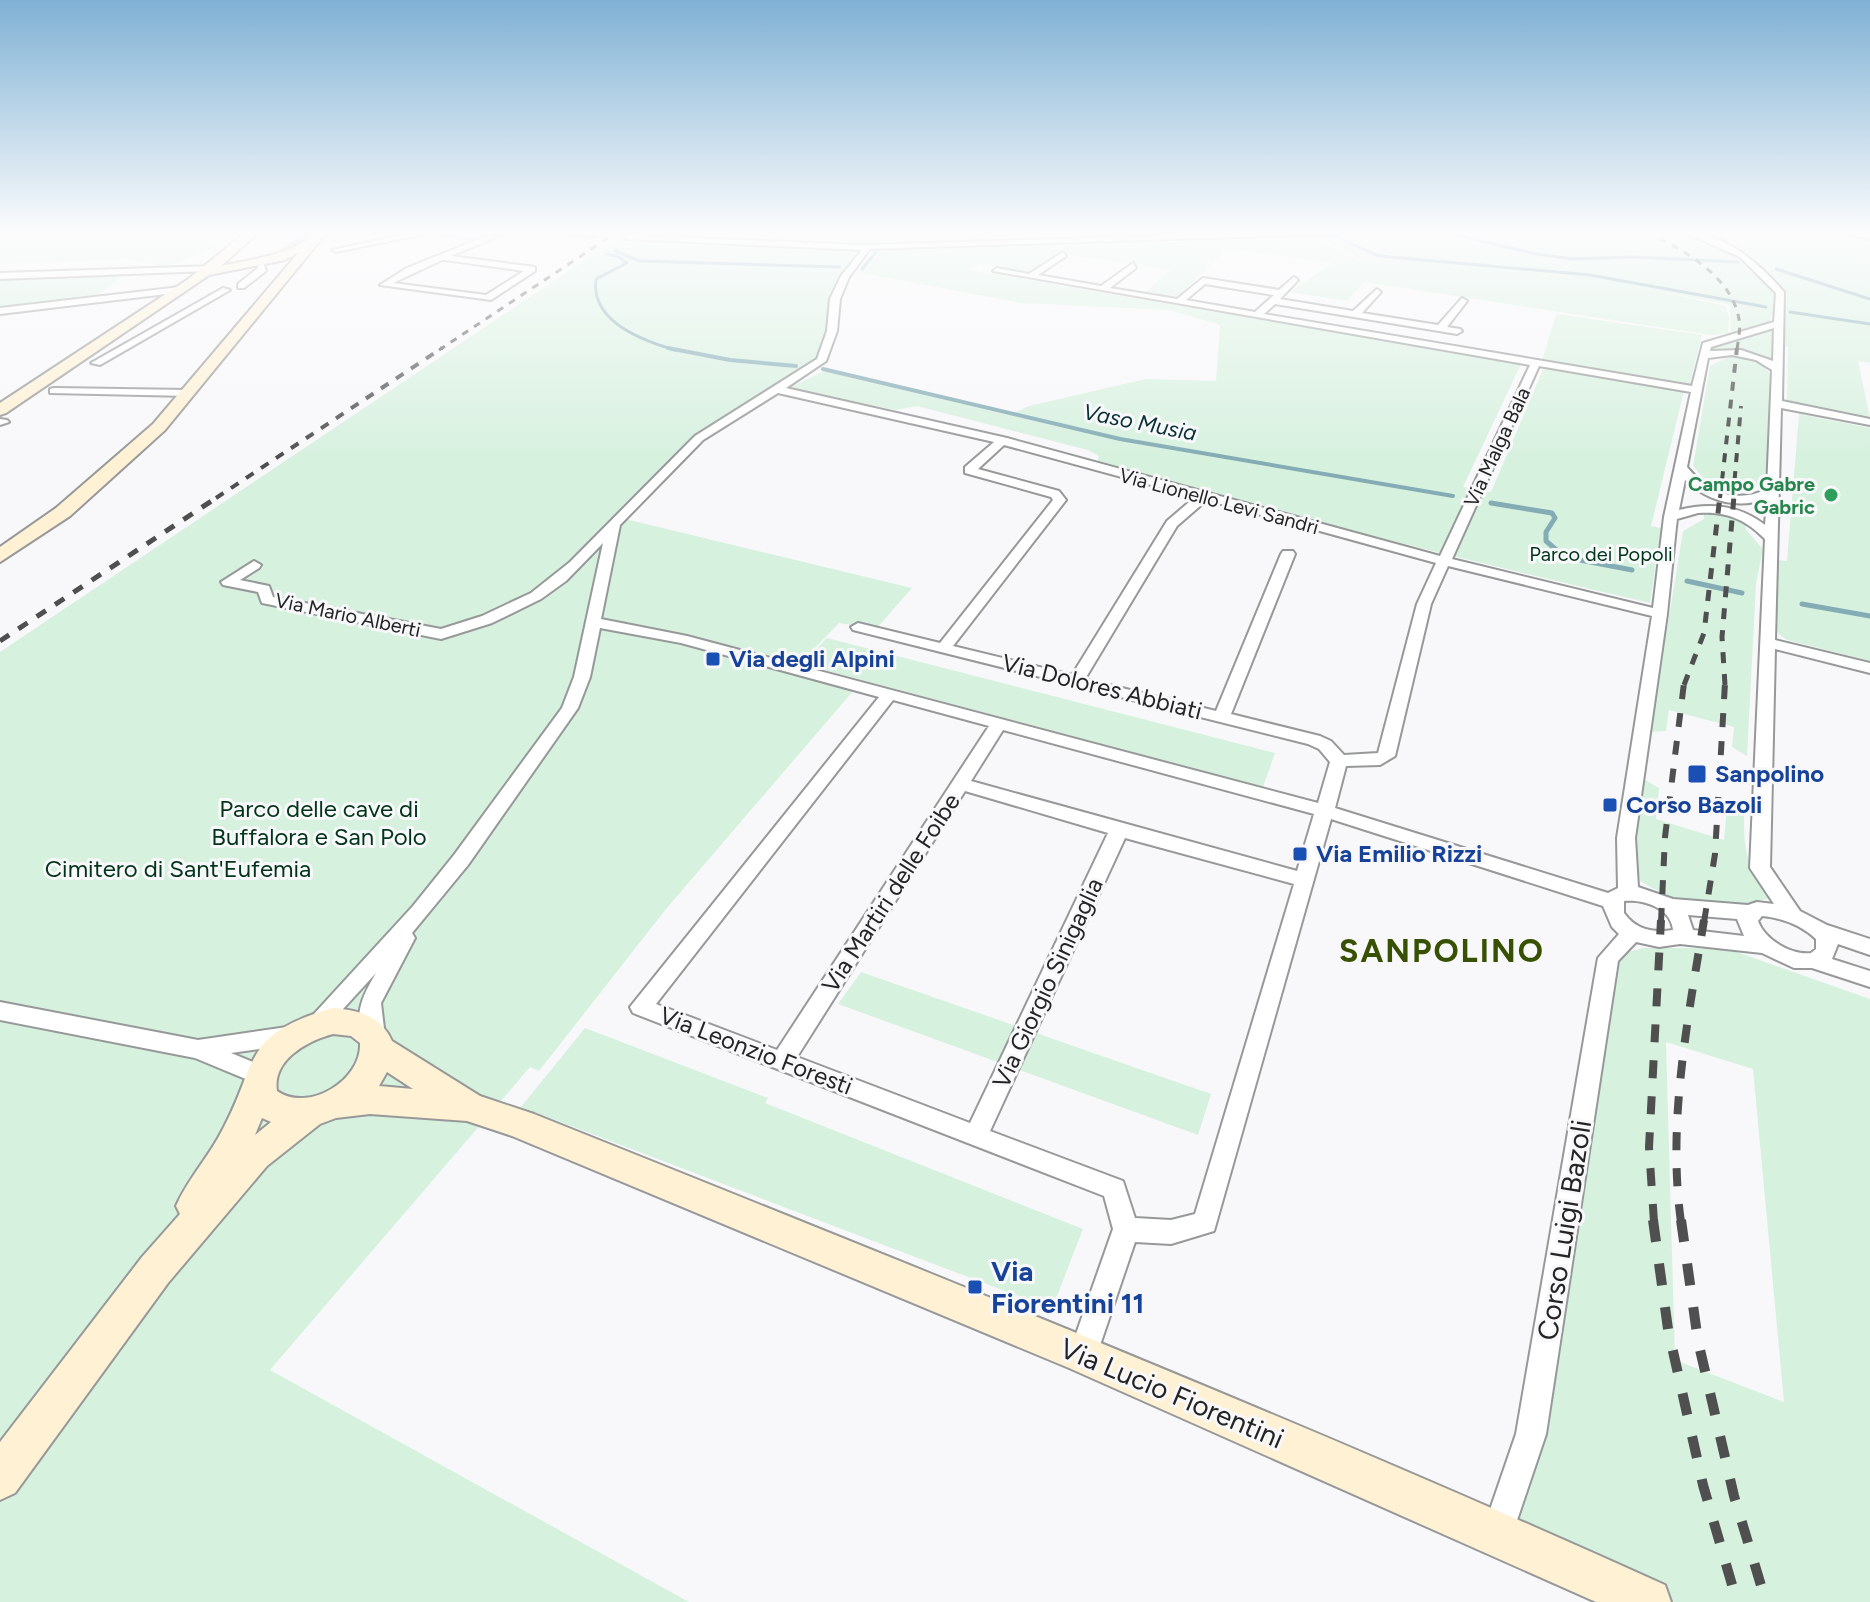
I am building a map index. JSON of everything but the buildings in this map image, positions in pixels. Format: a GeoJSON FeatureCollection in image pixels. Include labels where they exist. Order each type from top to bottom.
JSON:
{"type":"FeatureCollection","features":[{"type":"Feature","properties":{"kind":"street"},"geometry":{"type":"LineString","coordinates":[[0,311],[36,307]]}},
{"type":"Feature","properties":{"kind":"street"},"geometry":{"type":"LineString","coordinates":[[1,420],[156,307]]}},
{"type":"Feature","properties":{"kind":"street"},"geometry":{"type":"LineString","coordinates":[[1,420],[196,307]]}},
{"type":"Feature","properties":{"kind":"street"},"geometry":{"type":"LineString","coordinates":[[0,556],[63,512],[159,427],[262,307]]}},
{"type":"Feature","properties":{"kind":"street","name":"Via Mario Alberti"},"geometry":{"type":"LineString","coordinates":[[254,565],[228,582],[264,589],[267,600],[441,634],[457,631],[509,609],[559,580],[699,438],[821,361],[832,331],[834,307]]}},
{"type":"Feature","properties":{"kind":"street","name":"Via Malga Bala"},"geometry":{"type":"LineString","coordinates":[[1212,307],[1696,390]]}},
{"type":"Feature","properties":{"kind":"street"},"geometry":{"type":"LineString","coordinates":[[1257,315],[1266,307]]}},
{"type":"Feature","properties":{"kind":"street"},"geometry":{"type":"LineString","coordinates":[[1321,307],[1457,331]]}},
{"type":"Feature","properties":{"kind":"street"},"geometry":{"type":"LineString","coordinates":[[1355,314],[1362,307]]}},
{"type":"Feature","properties":{"kind":"street"},"geometry":{"type":"LineString","coordinates":[[1441,328],[1458,307]]}},
{"type":"Feature","properties":{"kind":"street"},"geometry":{"type":"LineString","coordinates":[[1779,307],[1760,868],[1791,912],[1819,930],[1870,947]]}},
{"type":"Feature","properties":{"kind":"street"},"geometry":{"type":"LineString","coordinates":[[1777,324],[1711,341],[1706,345],[1670,517],[1660,614],[1626,838],[1620,898],[1612,912],[1620,924],[1650,940],[1668,941],[1680,936],[1766,947],[1795,959],[1810,960],[1870,979]]}},
{"type":"Feature","properties":{"kind":"street"},"geometry":{"type":"LineString","coordinates":[[1703,356],[1741,353],[1762,359],[1776,368]]}},
{"type":"Feature","properties":{"kind":"street","name":"Via Malga Bala"},"geometry":{"type":"LineString","coordinates":[[1339,761],[1380,760],[1386,756],[1424,604],[1536,362]]}},
{"type":"Feature","properties":{"kind":"street"},"geometry":{"type":"LineString","coordinates":[[76,363],[96,363]]}},
{"type":"Feature","properties":{"kind":"street","name":"Via Lionello Levi Sandri"},"geometry":{"type":"LineString","coordinates":[[777,389],[1003,440],[1444,561],[1660,614]]}},
{"type":"Feature","properties":{"kind":"street"},"geometry":{"type":"LineString","coordinates":[[54,391],[189,393]]}},
{"type":"Feature","properties":{"kind":"street"},"geometry":{"type":"LineString","coordinates":[[1775,403],[1870,422]]}},
{"type":"Feature","properties":{"kind":"street"},"geometry":{"type":"LineString","coordinates":[[944,648],[1060,500],[1055,494],[977,475],[969,470],[1003,440]]}},
{"type":"Feature","properties":{"kind":"street"},"geometry":{"type":"LineString","coordinates":[[1681,467],[1697,485],[1726,499],[1749,501],[1772,491]]}},
{"type":"Feature","properties":{"kind":"street"},"geometry":{"type":"LineString","coordinates":[[1076,681],[1172,524],[1203,497]]}},
{"type":"Feature","properties":{"kind":"street"},"geometry":{"type":"LineString","coordinates":[[1670,517],[1697,509],[1726,510],[1754,520],[1770,537]]}},
{"type":"Feature","properties":{"kind":"street"},"geometry":{"type":"LineString","coordinates":[[155,1270],[231,1148],[267,1060],[304,1030],[420,911],[461,860],[570,708],[582,677],[614,524]]}},
{"type":"Feature","properties":{"kind":"street"},"geometry":{"type":"LineString","coordinates":[[1222,717],[1288,554]]}},
{"type":"Feature","properties":{"kind":"street"},"geometry":{"type":"LineString","coordinates":[[593,622],[682,639],[1325,811],[1620,898],[1650,896],[1671,906],[1751,913],[1767,908],[1791,912]]}},
{"type":"Feature","properties":{"kind":"street","name":"Via Dolores Abbiati"},"geometry":{"type":"LineString","coordinates":[[858,627],[1314,740],[1325,745],[1339,761]]}},
{"type":"Feature","properties":{"kind":"street"},"geometry":{"type":"LineString","coordinates":[[1766,642],[1870,668]]}},
{"type":"Feature","properties":{"kind":"street","name":"Via Leonzio Foresti"},"geometry":{"type":"LineString","coordinates":[[888,696],[641,1007],[1114,1189],[1126,1229]]}},
{"type":"Feature","properties":{"kind":"street","name":"Via Martiri delle Foibe"},"geometry":{"type":"LineString","coordinates":[[782,1061],[999,724]]}},
{"type":"Feature","properties":{"kind":"street"},"geometry":{"type":"LineString","coordinates":[[1083,1354],[1126,1229],[1171,1232],[1205,1223],[1339,761]]}},
{"type":"Feature","properties":{"kind":"street"},"geometry":{"type":"LineString","coordinates":[[961,784],[1305,880]]}},
{"type":"Feature","properties":{"kind":"street","name":"Via Giorgio Sinigaglia"},"geometry":{"type":"LineString","coordinates":[[976,1135],[1119,830]]}},
{"type":"Feature","properties":{"kind":"street"},"geometry":{"type":"LineString","coordinates":[[1671,906],[1681,917],[1684,928],[1680,936]]}},
{"type":"Feature","properties":{"kind":"street"},"geometry":{"type":"LineString","coordinates":[[0,1478],[155,1270],[255,1155],[321,1108],[350,1094],[365,1080],[375,1064],[376,1043],[370,1003],[420,911]]}},
{"type":"Feature","properties":{"kind":"street"},"geometry":{"type":"LineString","coordinates":[[1751,913],[1748,926],[1766,947]]}},
{"type":"Feature","properties":{"kind":"street"},"geometry":{"type":"LineString","coordinates":[[1810,960],[1825,954],[1828,947],[1819,930]]}},
{"type":"Feature","properties":{"kind":"street","name":"Corso Luigi Bazoli"},"geometry":{"type":"LineString","coordinates":[[1498,1533],[1531,1434],[1608,958],[1633,933]]}},
{"type":"Feature","properties":{"kind":"street"},"geometry":{"type":"LineString","coordinates":[[0,1011],[198,1049],[260,1082],[265,1101],[276,1109],[292,1113],[321,1108]]}},
{"type":"Feature","properties":{"kind":"street"},"geometry":{"type":"LineString","coordinates":[[198,1049],[350,1022],[365,1027],[376,1043]]}},
{"type":"Feature","properties":{"kind":"street","name":"Via Lucio Fiorentini"},"geometry":{"type":"LineString","coordinates":[[376,1043],[469,1107],[534,1130],[1083,1354],[1498,1533],[1648,1602]]}},
{"type":"Feature","properties":{"kind":"street","name":"Via Lucio Fiorentini"},"geometry":{"type":"LineString","coordinates":[[321,1108],[370,1100],[469,1107]]}},
{"type":"Feature","properties":{"kind":"green space"},"geometry":{"type":"Polygon","coordinates":[[[0,307],[30,307],[0,310],[0,307]]]}},
{"type":"Feature","properties":{"kind":"green space","name":"Parco delle cave di Buffalora e San Polo"},"geometry":{"type":"Polygon","coordinates":[[[515,307],[834,307],[818,361],[693,437],[617,517],[912,588],[876,629],[839,623],[790,674],[854,690],[666,909],[539,1071],[530,1067],[270,1370],[689,1602],[0,1602],[0,652],[515,307]]]}},
{"type":"Feature","properties":{"kind":"green space","name":"Parco delle cave di Buffalora e San Polo"},"geometry":{"type":"Polygon","coordinates":[[[1100,307],[1185,307],[1521,364],[1463,487],[1491,492],[1544,367],[1684,391],[1651,526],[1661,528],[1650,603],[1235,500],[1097,462],[1099,456],[1088,450],[917,406],[895,410],[789,388],[824,371],[1009,415],[1029,406],[1146,379],[1216,381],[1220,326],[1169,310],[1100,307]]]}},
{"type":"Feature","properties":{"kind":"green space","name":"Parco delle cave di Buffalora e San Polo"},"geometry":{"type":"Polygon","coordinates":[[[1526,307],[1725,307],[1729,317],[1728,333],[1711,335],[1526,307]]]}},
{"type":"Feature","properties":{"kind":"green space","name":"Parco delle cave di Buffalora e San Polo"},"geometry":{"type":"Polygon","coordinates":[[[1730,307],[1870,307],[1870,363],[1858,361],[1870,418],[1787,402],[1788,347],[1784,346],[1783,316],[1771,314],[1770,322],[1765,325],[1731,333],[1730,307]]]}},
{"type":"Feature","properties":{"kind":"green space"},"geometry":{"type":"Polygon","coordinates":[[[1556,314],[1702,335],[1689,386],[1542,361],[1556,314]]]}},
{"type":"Feature","properties":{"kind":"green space"},"geometry":{"type":"Polygon","coordinates":[[[1774,329],[1773,360],[1752,352],[1713,349],[1712,346],[1774,329]]]}},
{"type":"Feature","properties":{"kind":"green space"},"geometry":{"type":"Polygon","coordinates":[[[1734,354],[1758,361],[1772,376],[1768,482],[1749,491],[1747,496],[1726,497],[1707,487],[1707,482],[1693,466],[1710,366],[1734,354]]]}},
{"type":"Feature","properties":{"kind":"green space","name":"Campo Gabre Gabric"},"geometry":{"type":"Polygon","coordinates":[[[1799,414],[1870,428],[1870,661],[1787,640],[1775,631],[1778,560],[1787,561],[1799,414]]]}},
{"type":"Feature","properties":{"kind":"green space"},"geometry":{"type":"Polygon","coordinates":[[[1715,511],[1745,521],[1746,530],[1763,549],[1756,584],[1747,756],[1732,747],[1734,727],[1669,710],[1666,731],[1650,732],[1657,669],[1683,531],[1704,519],[1704,513],[1715,511]]]}},
{"type":"Feature","properties":{"kind":"green space"},"geometry":{"type":"Polygon","coordinates":[[[827,638],[1275,753],[1263,787],[802,664],[827,638]]]}},
{"type":"Feature","properties":{"kind":"green space"},"geometry":{"type":"Polygon","coordinates":[[[1642,778],[1659,788],[1656,819],[1724,840],[1727,807],[1744,806],[1744,835],[1751,866],[1773,899],[1723,907],[1702,905],[1669,896],[1640,881],[1633,844],[1642,778]]]}},
{"type":"Feature","properties":{"kind":"green space"},"geometry":{"type":"Polygon","coordinates":[[[1643,948],[1737,952],[1870,999],[1870,1602],[1601,1602],[1502,1531],[1611,957],[1643,948]],[[1666,1042],[1675,1360],[1784,1402],[1753,1069],[1666,1042]]]}},
{"type":"Feature","properties":{"kind":"green space"},"geometry":{"type":"Polygon","coordinates":[[[861,972],[1211,1094],[1198,1135],[838,1004],[861,972]]]}},
{"type":"Feature","properties":{"kind":"green space"},"geometry":{"type":"Polygon","coordinates":[[[585,1028],[768,1098],[765,1103],[1083,1229],[1052,1309],[521,1107],[585,1028]]]}},
{"type":"Feature","properties":{"kind":"waterway"},"geometry":{"type":"LineString","coordinates":[[601,307],[610,318],[634,335],[670,348]]}},
{"type":"Feature","properties":{"kind":"waterway","name":"Vaso Musia"},"geometry":{"type":"LineString","coordinates":[[1790,312],[1870,324]]}},
{"type":"Feature","properties":{"kind":"waterway","name":"Vaso Musia"},"geometry":{"type":"LineString","coordinates":[[670,348],[730,360],[796,366]]}},
{"type":"Feature","properties":{"kind":"waterway","name":"Vaso Musia"},"geometry":{"type":"LineString","coordinates":[[670,348],[675,350]]}},
{"type":"Feature","properties":{"kind":"waterway","name":"Vaso Musia"},"geometry":{"type":"LineString","coordinates":[[823,369],[1120,439],[1453,496]]}},
{"type":"Feature","properties":{"kind":"waterway","name":"Vaso Musia"},"geometry":{"type":"LineString","coordinates":[[1491,503],[1552,513],[1555,518],[1546,532],[1546,541],[1560,553],[1632,570]]}},
{"type":"Feature","properties":{"kind":"waterway","name":"Vaso Musia"},"geometry":{"type":"LineString","coordinates":[[1687,581],[1742,593]]}},
{"type":"Feature","properties":{"kind":"waterway","name":"Vaso Musia"},"geometry":{"type":"LineString","coordinates":[[1802,604],[1870,616]]}},
{"type":"Feature","properties":{"kind":"railway"},"geometry":{"type":"LineString","coordinates":[[439,350],[504,307]]}},
{"type":"Feature","properties":{"kind":"railway"},"geometry":{"type":"LineString","coordinates":[[1735,307],[1740,331],[1737,350]]}},
{"type":"Feature","properties":{"kind":"railway"},"geometry":{"type":"LineString","coordinates":[[216,498],[442,348]]}},
{"type":"Feature","properties":{"kind":"railway"},"geometry":{"type":"LineString","coordinates":[[1720,498],[1737,348]]}},
{"type":"Feature","properties":{"kind":"railway"},"geometry":{"type":"LineString","coordinates":[[1733,498],[1741,406]]}},
{"type":"Feature","properties":{"kind":"railway"},"geometry":{"type":"LineString","coordinates":[[0,641],[219,496]]}},
{"type":"Feature","properties":{"kind":"railway"},"geometry":{"type":"LineString","coordinates":[[1684,685],[1704,633],[1720,496]]}},
{"type":"Feature","properties":{"kind":"railway"},"geometry":{"type":"LineString","coordinates":[[1725,684],[1722,637],[1734,496]]}},
{"type":"Feature","properties":{"kind":"railway"},"geometry":{"type":"LineString","coordinates":[[1661,922],[1665,837],[1684,683]]}},
{"type":"Feature","properties":{"kind":"railway"},"geometry":{"type":"LineString","coordinates":[[1704,922],[1715,854],[1725,684]]}},
{"type":"Feature","properties":{"kind":"railway"},"geometry":{"type":"LineString","coordinates":[[1654,1222],[1649,1147],[1661,920]]}},
{"type":"Feature","properties":{"kind":"railway"},"geometry":{"type":"LineString","coordinates":[[1681,1222],[1676,1147],[1678,1109],[1686,1033],[1704,920]]}},
{"type":"Feature","properties":{"kind":"railway"},"geometry":{"type":"LineString","coordinates":[[1653,1220],[1668,1329],[1703,1485],[1737,1602]]}},
{"type":"Feature","properties":{"kind":"railway"},"geometry":{"type":"LineString","coordinates":[[1681,1220],[1698,1341],[1734,1496],[1766,1602]]}},
{"type":"Feature","properties":{"kind":"place","name":"Campo Gabre Gabric"},"geometry":{"type":"Point","coordinates":[1831,495]}},
{"type":"Feature","properties":{"kind":"place","name":"Via degli Alpini"},"geometry":{"type":"Point","coordinates":[713,659]}},
{"type":"Feature","properties":{"kind":"place","name":"Sanpolino"},"geometry":{"type":"Point","coordinates":[1697,774]}},
{"type":"Feature","properties":{"kind":"place","name":"Corso Bazoli"},"geometry":{"type":"Point","coordinates":[1610,805]}},
{"type":"Feature","properties":{"kind":"place","name":"Via Emilio Rizzi"},"geometry":{"type":"Point","coordinates":[1300,854]}},
{"type":"Feature","properties":{"kind":"place","name":"Via Fiorentini 11"},"geometry":{"type":"Point","coordinates":[975,1287]}},
{"type":"Feature","properties":{"kind":"district","name":"SANPOLINO"},"geometry":{"type":"Point","coordinates":[1442,951]}},
{"type":"Feature","properties":{"kind":"park label","name":"Parco dei Popoli"},"geometry":{"type":"Point","coordinates":[1601,554]}},
{"type":"Feature","properties":{"kind":"park label","name":"Cimitero di Sant'Eufemia"},"geometry":{"type":"Point","coordinates":[178,869]}}]}
